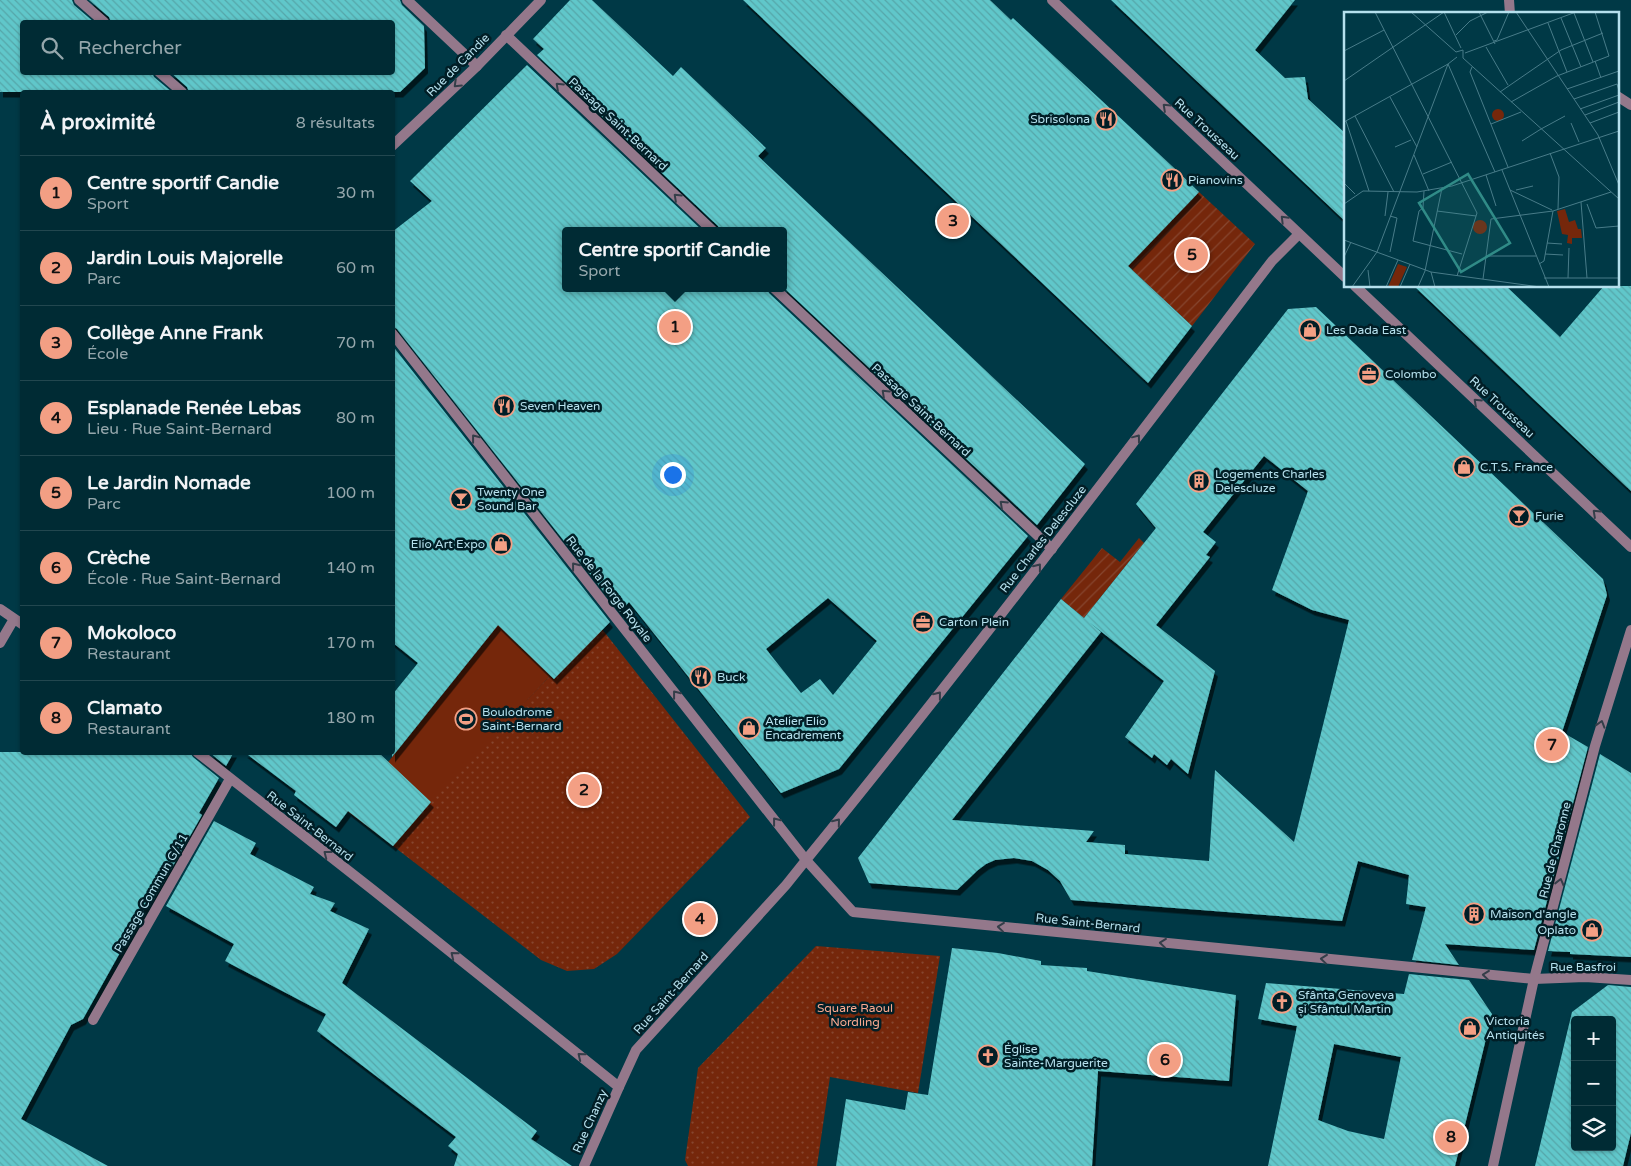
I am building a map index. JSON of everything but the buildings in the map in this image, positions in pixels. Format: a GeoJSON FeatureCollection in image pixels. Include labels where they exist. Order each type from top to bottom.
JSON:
{"type":"FeatureCollection","features":[{"type":"Feature","properties":{"kind":"street"},"geometry":{"type":"LineString","coordinates":[[78,0],[102,20]]}},
{"type":"Feature","properties":{"kind":"street"},"geometry":{"type":"LineString","coordinates":[[407,0],[477,66]]}},
{"type":"Feature","properties":{"kind":"street","name":"Rue de Candie"},"geometry":{"type":"LineString","coordinates":[[395,143],[477,66],[541,0]]}},
{"type":"Feature","properties":{"kind":"street","name":"Rue Trousseau"},"geometry":{"type":"LineString","coordinates":[[1052,0],[1344,276]]}},
{"type":"Feature","properties":{"kind":"street","name":"Passage Saint-Bernard"},"geometry":{"type":"LineString","coordinates":[[506,35],[709,227]]}},
{"type":"Feature","properties":{"kind":"street"},"geometry":{"type":"LineString","coordinates":[[162,75],[180,90]]}},
{"type":"Feature","properties":{"kind":"street"},"geometry":{"type":"LineString","coordinates":[[1618,97],[1631,105]]}},
{"type":"Feature","properties":{"kind":"street","name":"Rue Charles Delescluze"},"geometry":{"type":"LineString","coordinates":[[806,860],[1052,549],[1272,261],[1299,234]]}},
{"type":"Feature","properties":{"kind":"street","name":"Rue Trousseau"},"geometry":{"type":"LineString","coordinates":[[1357,288],[1631,547]]}},
{"type":"Feature","properties":{"kind":"street","name":"Passage Saint-Bernard"},"geometry":{"type":"LineString","coordinates":[[778,292],[1052,549]]}},
{"type":"Feature","properties":{"kind":"street","name":"Rue de la Forge Royale"},"geometry":{"type":"LineString","coordinates":[[395,337],[806,860]]}},
{"type":"Feature","properties":{"kind":"street"},"geometry":{"type":"LineString","coordinates":[[0,609],[18,622],[0,643]]}},
{"type":"Feature","properties":{"kind":"street","name":"Rue de Charonne"},"geometry":{"type":"LineString","coordinates":[[1493,1166],[1534,980],[1595,746],[1631,630]]}},
{"type":"Feature","properties":{"kind":"street","name":"Rue Saint-Bernard"},"geometry":{"type":"LineString","coordinates":[[201,755],[381,896],[619,1087],[636,1050],[806,860],[853,912],[1534,980]]}},
{"type":"Feature","properties":{"kind":"street","name":"Passage Commun G/11"},"geometry":{"type":"LineString","coordinates":[[94,1020],[230,779]]}},
{"type":"Feature","properties":{"kind":"street","name":"Rue Basfroi"},"geometry":{"type":"LineString","coordinates":[[1534,980],[1585,977],[1631,980]]}},
{"type":"Feature","properties":{"kind":"street","name":"Rue Chanzy"},"geometry":{"type":"LineString","coordinates":[[584,1166],[619,1087]]}},
{"type":"Feature","properties":{"kind":"green space"},"geometry":{"type":"Polygon","coordinates":[[[1199,192],[1255,244],[1192,326],[1128,266],[1199,192]]]}},
{"type":"Feature","properties":{"kind":"green space"},"geometry":{"type":"Polygon","coordinates":[[[1139,538],[1144,543],[1084,618],[1061,599],[1102,548],[1120,562],[1139,538]]]}},
{"type":"Feature","properties":{"kind":"green space","name":"Boulodrome Saint-Bernard"},"geometry":{"type":"Polygon","coordinates":[[[558,573],[554,679],[550,676],[431,802],[393,846],[348,812],[494,630],[490,626],[558,573]]]}},
{"type":"Feature","properties":{"kind":"green space"},"geometry":{"type":"Polygon","coordinates":[[[602,629],[750,817],[617,954],[594,969],[567,971],[541,960],[393,846],[431,802],[429,801],[550,676],[554,679],[602,629]]]}},
{"type":"Feature","properties":{"kind":"green space","name":"Square Raoul Nordling"},"geometry":{"type":"Polygon","coordinates":[[[816,946],[940,956],[918,1093],[830,1077],[817,1166],[688,1166],[685,1160],[698,1068],[816,946]]]}},
{"type":"Feature","properties":{"kind":"place","name":"Sbrisolona"},"geometry":{"type":"Point","coordinates":[1106,119]}},
{"type":"Feature","properties":{"kind":"place","name":"Pianovins"},"geometry":{"type":"Point","coordinates":[1172,180]}},
{"type":"Feature","properties":{"kind":"place","name":"Collège Anne Frank"},"geometry":{"type":"Point","coordinates":[953,221]}},
{"type":"Feature","properties":{"kind":"place","name":"Le Jardin Nomade"},"geometry":{"type":"Point","coordinates":[1192,255]}},
{"type":"Feature","properties":{"kind":"place","name":"Centre sportif Candie"},"geometry":{"type":"Point","coordinates":[675,327]}},
{"type":"Feature","properties":{"kind":"place","name":"Les Dada East"},"geometry":{"type":"Point","coordinates":[1310,330]}},
{"type":"Feature","properties":{"kind":"place","name":"Colombo"},"geometry":{"type":"Point","coordinates":[1369,374]}},
{"type":"Feature","properties":{"kind":"place","name":"Seven Heaven"},"geometry":{"type":"Point","coordinates":[504,406]}},
{"type":"Feature","properties":{"kind":"place","name":"C.T.S. France"},"geometry":{"type":"Point","coordinates":[1464,467]}},
{"type":"Feature","properties":{"kind":"place","name":"Logements Charles Delescluze"},"geometry":{"type":"Point","coordinates":[1199,481]}},
{"type":"Feature","properties":{"kind":"place","name":"Twenty One Sound Bar"},"geometry":{"type":"Point","coordinates":[461,499]}},
{"type":"Feature","properties":{"kind":"place","name":"Furie"},"geometry":{"type":"Point","coordinates":[1519,516]}},
{"type":"Feature","properties":{"kind":"place","name":"Elio Art Expo"},"geometry":{"type":"Point","coordinates":[501,544]}},
{"type":"Feature","properties":{"kind":"place","name":"Carton Plein"},"geometry":{"type":"Point","coordinates":[923,622]}},
{"type":"Feature","properties":{"kind":"place","name":"Buck"},"geometry":{"type":"Point","coordinates":[701,677]}},
{"type":"Feature","properties":{"kind":"place","name":"Boulodrome Saint-Bernard"},"geometry":{"type":"Point","coordinates":[466,719]}},
{"type":"Feature","properties":{"kind":"place","name":"Atelier Elio Encadrement"},"geometry":{"type":"Point","coordinates":[749,728]}},
{"type":"Feature","properties":{"kind":"place","name":"Mokoloco"},"geometry":{"type":"Point","coordinates":[1552,745]}},
{"type":"Feature","properties":{"kind":"place","name":"Jardin Louis Majorelle"},"geometry":{"type":"Point","coordinates":[584,790]}},
{"type":"Feature","properties":{"kind":"place","name":"Maison d'angle"},"geometry":{"type":"Point","coordinates":[1474,914]}},
{"type":"Feature","properties":{"kind":"place","name":"Esplanade Renée Lebas"},"geometry":{"type":"Point","coordinates":[700,919]}},
{"type":"Feature","properties":{"kind":"place","name":"Oplato"},"geometry":{"type":"Point","coordinates":[1592,930]}},
{"type":"Feature","properties":{"kind":"place","name":"Sfânta Genoveva și Sfântul Martin"},"geometry":{"type":"Point","coordinates":[1282,1002]}},
{"type":"Feature","properties":{"kind":"place","name":"Victoria Antiquités"},"geometry":{"type":"Point","coordinates":[1470,1028]}},
{"type":"Feature","properties":{"kind":"place","name":"Église Sainte-Marguerite"},"geometry":{"type":"Point","coordinates":[988,1056]}},
{"type":"Feature","properties":{"kind":"place","name":"Crèche"},"geometry":{"type":"Point","coordinates":[1165,1060]}},
{"type":"Feature","properties":{"kind":"place","name":"Clamato"},"geometry":{"type":"Point","coordinates":[1451,1137]}}]}
